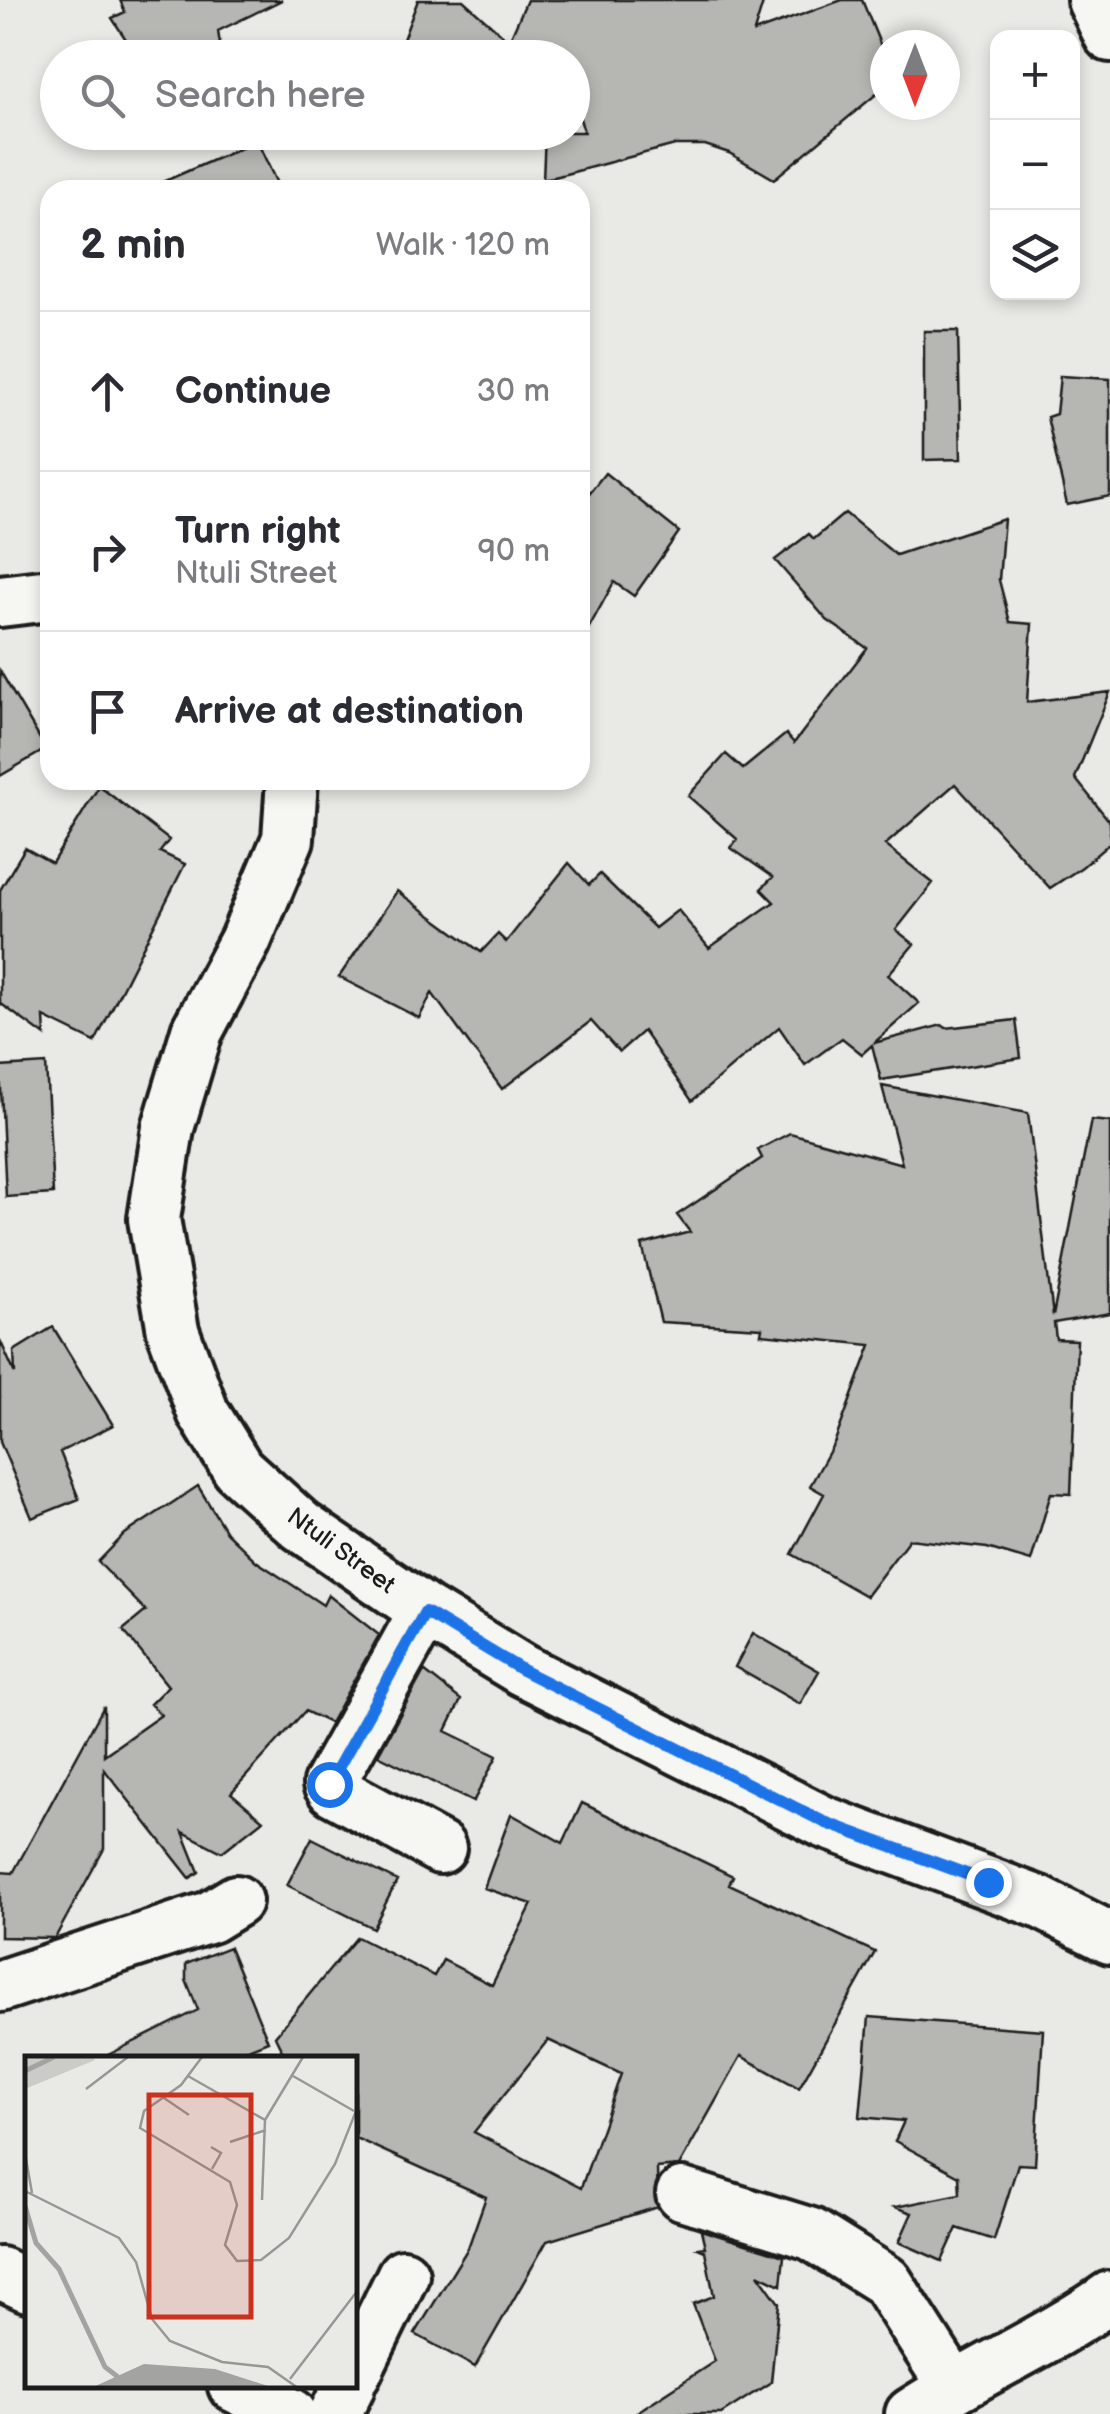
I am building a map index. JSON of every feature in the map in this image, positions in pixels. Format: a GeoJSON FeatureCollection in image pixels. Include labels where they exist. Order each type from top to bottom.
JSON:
{"type":"FeatureCollection","features":[{"type":"Feature","properties":{"kind":"street"},"geometry":{"type":"LineString","coordinates":[[1093,0],[1110,36]]}},
{"type":"Feature","properties":{"kind":"street"},"geometry":{"type":"LineString","coordinates":[[0,601],[40,596]]}},
{"type":"Feature","properties":{"kind":"street","name":"Ntuli Street"},"geometry":{"type":"LineString","coordinates":[[291,790],[288,840],[246,942],[197,1031],[168,1128],[154,1219],[173,1331],[203,1412],[238,1469],[301,1526],[425,1612],[522,1670],[824,1822],[1038,1902],[1110,1938]]}},
{"type":"Feature","properties":{"kind":"street"},"geometry":{"type":"LineString","coordinates":[[425,1612],[329,1784],[333,1790],[440,1848]]}},
{"type":"Feature","properties":{"kind":"street"},"geometry":{"type":"LineString","coordinates":[[0,1986],[210,1917],[236,1901]]}},
{"type":"Feature","properties":{"kind":"street"},"geometry":{"type":"LineString","coordinates":[[682,2194],[812,2234],[886,2280],[953,2386]]}},
{"type":"Feature","properties":{"kind":"street"},"geometry":{"type":"LineString","coordinates":[[0,2273],[25,2285]]}},
{"type":"Feature","properties":{"kind":"street"},"geometry":{"type":"LineString","coordinates":[[358,2368],[404,2275]]}},
{"type":"Feature","properties":{"kind":"street"},"geometry":{"type":"LineString","coordinates":[[911,2414],[953,2386],[1066,2329],[1110,2296]]}},
{"type":"Feature","properties":{"kind":"street"},"geometry":{"type":"LineString","coordinates":[[240,2389],[291,2414]]}},
{"type":"Feature","properties":{"kind":"street"},"geometry":{"type":"LineString","coordinates":[[335,2414],[347,2389]]}},
{"type":"Feature","properties":{"kind":"building"},"geometry":{"type":"Polygon","coordinates":[[[120,0],[282,0],[218,31],[219,40],[126,40],[112,18],[125,12],[120,0]]]}},
{"type":"Feature","properties":{"kind":"building"},"geometry":{"type":"Polygon","coordinates":[[[418,0],[463,0],[508,40],[403,40],[418,0]]]}},
{"type":"Feature","properties":{"kind":"building"},"geometry":{"type":"Polygon","coordinates":[[[527,0],[764,0],[754,32],[842,0],[862,0],[874,30],[870,30],[870,99],[774,179],[729,153],[705,145],[675,145],[543,180],[544,150],[590,150],[590,40],[509,40],[527,0]]]}},
{"type":"Feature","properties":{"kind":"building"},"geometry":{"type":"Polygon","coordinates":[[[236,150],[261,150],[275,180],[167,180],[236,150]]]}},
{"type":"Feature","properties":{"kind":"building"},"geometry":{"type":"Polygon","coordinates":[[[924,331],[958,331],[961,459],[924,460],[924,331]]]}},
{"type":"Feature","properties":{"kind":"building"},"geometry":{"type":"Polygon","coordinates":[[[1060,376],[1110,379],[1110,496],[1067,505],[1047,417],[1056,414],[1060,376]]]}},
{"type":"Feature","properties":{"kind":"building"},"geometry":{"type":"Polygon","coordinates":[[[605,473],[679,532],[634,596],[614,582],[590,626],[590,492],[605,473]]]}},
{"type":"Feature","properties":{"kind":"building"},"geometry":{"type":"Polygon","coordinates":[[[845,513],[896,555],[1004,519],[999,580],[1010,622],[1032,624],[1027,702],[1110,692],[1075,778],[1110,822],[1110,843],[1082,867],[1050,888],[955,784],[885,845],[933,883],[896,930],[914,944],[888,975],[919,1003],[874,1043],[942,1025],[946,1028],[1016,1020],[1021,1058],[881,1080],[872,1045],[862,1054],[842,1038],[805,1065],[779,1027],[692,1101],[643,1031],[619,1052],[591,1021],[502,1089],[432,993],[419,1018],[339,977],[397,891],[481,952],[498,934],[506,942],[569,863],[589,885],[600,874],[655,928],[678,910],[709,948],[774,902],[761,889],[773,877],[731,848],[737,839],[688,796],[726,754],[743,769],[786,734],[794,743],[867,648],[827,620],[775,560],[809,534],[814,539],[845,513]]]}},
{"type":"Feature","properties":{"kind":"building"},"geometry":{"type":"Polygon","coordinates":[[[0,671],[40,739],[40,753],[0,776],[0,671]]]}},
{"type":"Feature","properties":{"kind":"building"},"geometry":{"type":"Polygon","coordinates":[[[97,790],[104,790],[169,840],[160,852],[185,864],[95,1042],[44,1017],[45,1036],[0,1003],[0,890],[25,848],[52,863],[97,790]]]}},
{"type":"Feature","properties":{"kind":"building"},"geometry":{"type":"Polygon","coordinates":[[[46,1064],[53,1194],[6,1197],[0,1067],[46,1064]]]}},
{"type":"Feature","properties":{"kind":"building"},"geometry":{"type":"Polygon","coordinates":[[[882,1086],[1028,1113],[1053,1316],[1091,1120],[1110,1122],[1110,1313],[1054,1323],[1056,1339],[1077,1340],[1071,1494],[1051,1493],[1031,1561],[987,1548],[909,1539],[866,1596],[792,1554],[824,1494],[810,1486],[835,1441],[871,1345],[761,1334],[762,1328],[661,1322],[642,1245],[690,1232],[677,1215],[762,1158],[758,1150],[790,1133],[902,1164],[882,1086]]]}},
{"type":"Feature","properties":{"kind":"building"},"geometry":{"type":"Polygon","coordinates":[[[53,1327],[113,1425],[60,1452],[79,1499],[32,1518],[0,1442],[0,1340],[15,1374],[14,1351],[53,1327]]]}},
{"type":"Feature","properties":{"kind":"building"},"geometry":{"type":"Polygon","coordinates":[[[198,1486],[226,1532],[256,1561],[323,1605],[328,1595],[379,1635],[330,1723],[305,1711],[231,1793],[263,1820],[222,1852],[183,1832],[199,1872],[190,1878],[104,1769],[104,1849],[55,1938],[0,1937],[0,1872],[13,1873],[104,1706],[104,1755],[161,1715],[150,1704],[168,1686],[123,1630],[146,1611],[98,1562],[125,1534],[198,1486]]]}},
{"type":"Feature","properties":{"kind":"building"},"geometry":{"type":"Polygon","coordinates":[[[753,1633],[819,1671],[800,1704],[735,1667],[753,1633]]]}},
{"type":"Feature","properties":{"kind":"building"},"geometry":{"type":"Polygon","coordinates":[[[424,1671],[461,1700],[446,1731],[497,1756],[473,1802],[378,1755],[424,1671]]]}},
{"type":"Feature","properties":{"kind":"building"},"geometry":{"type":"Polygon","coordinates":[[[582,1803],[733,1876],[729,1884],[875,1952],[799,2088],[741,2056],[679,2166],[657,2168],[658,2207],[547,2241],[475,2367],[415,2334],[468,2248],[486,2197],[358,2139],[358,2056],[285,2056],[275,2036],[357,1937],[434,1976],[443,1960],[492,1985],[532,1904],[484,1888],[511,1814],[563,1843],[582,1803]],[[548,2040],[474,2132],[581,2188],[621,2074],[548,2040]]]}},
{"type":"Feature","properties":{"kind":"building"},"geometry":{"type":"Polygon","coordinates":[[[312,1838],[397,1881],[373,1928],[287,1885],[312,1838]]]}},
{"type":"Feature","properties":{"kind":"building"},"geometry":{"type":"Polygon","coordinates":[[[229,1947],[268,2041],[230,2056],[106,2056],[198,2010],[186,1980],[186,1964],[229,1947]]]}},
{"type":"Feature","properties":{"kind":"building"},"geometry":{"type":"Polygon","coordinates":[[[869,2017],[1043,2030],[1035,2165],[1018,2164],[994,2240],[957,2228],[942,2261],[899,2242],[912,2213],[895,2207],[960,2194],[959,2176],[895,2141],[904,2121],[860,2117],[869,2017]]]}},
{"type":"Feature","properties":{"kind":"building"},"geometry":{"type":"Polygon","coordinates":[[[701,2230],[784,2256],[781,2285],[758,2274],[779,2303],[771,2382],[721,2414],[634,2414],[715,2361],[693,2304],[714,2296],[705,2251],[698,2248],[705,2247],[701,2230]]]}},
{"type":"Feature","properties":{"kind":"route"},"geometry":{"type":"LineString","coordinates":[[329,1784],[425,1612],[522,1670],[824,1822],[988,1882]]}}]}
